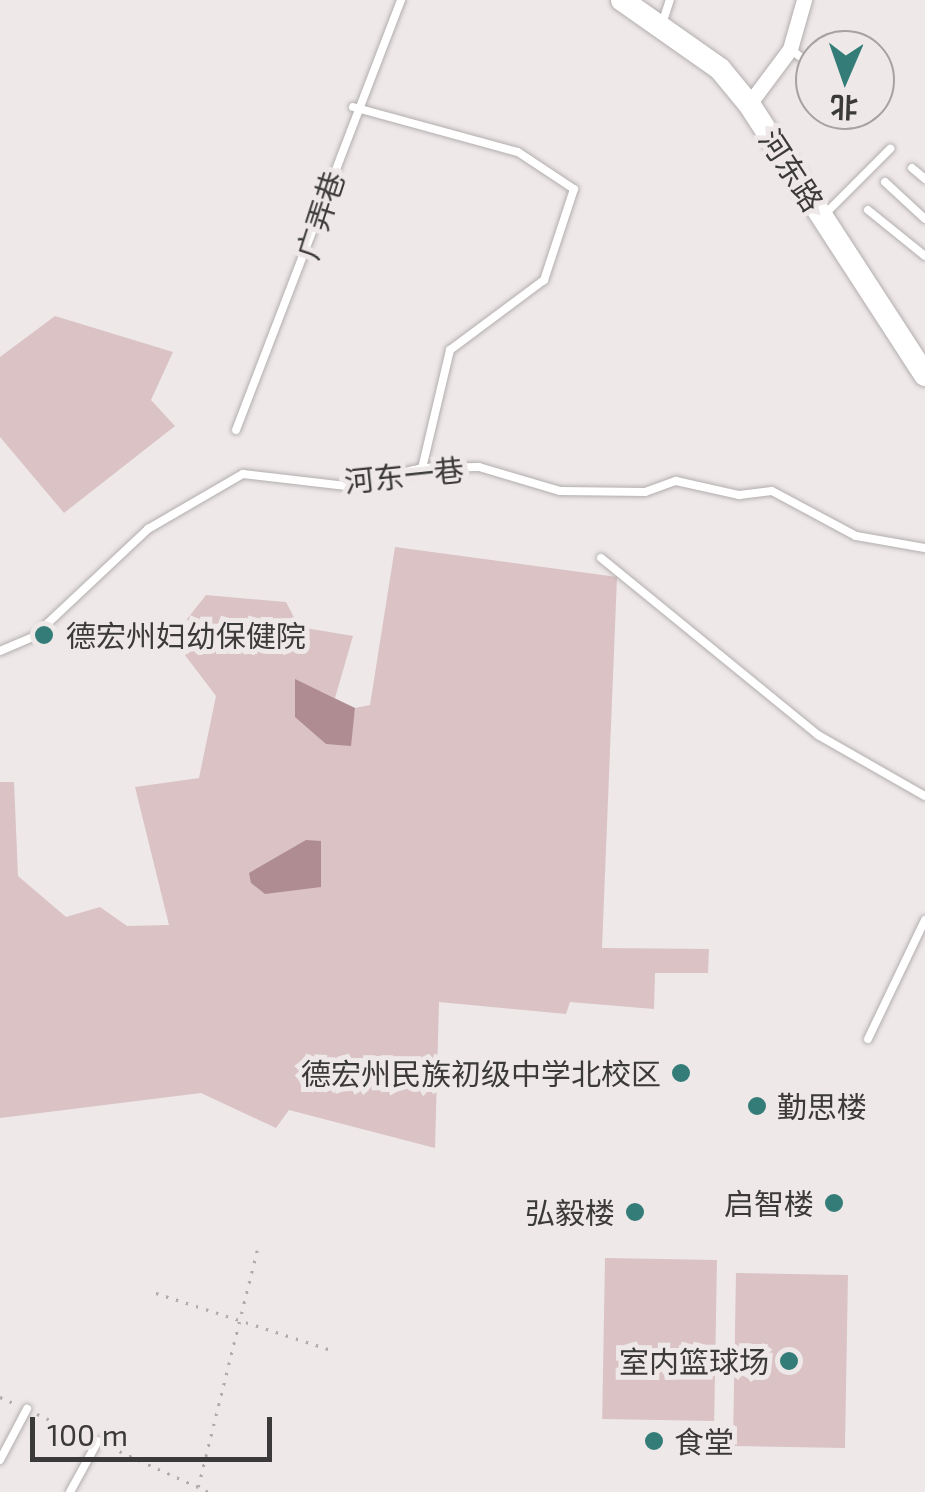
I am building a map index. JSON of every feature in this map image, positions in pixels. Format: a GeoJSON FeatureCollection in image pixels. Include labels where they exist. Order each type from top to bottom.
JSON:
{"type":"FeatureCollection","features":[{"type":"Feature","properties":{"kind":"main road","name":"河东路"},"geometry":{"type":"LineString","coordinates":[[622,0],[662,26],[749,104],[925,375]]}},
{"type":"Feature","properties":{"kind":"street"},"geometry":{"type":"LineString","coordinates":[[749,104],[790,50],[804,0]]}},
{"type":"Feature","properties":{"kind":"lane","name":"广弄巷"},"geometry":{"type":"LineString","coordinates":[[236,430],[308,256],[353,108],[402,0]]}},
{"type":"Feature","properties":{"kind":"lane"},"geometry":{"type":"LineString","coordinates":[[662,26],[670,0]]}},
{"type":"Feature","properties":{"kind":"lane"},"geometry":{"type":"LineString","coordinates":[[790,50],[795,54]]}},
{"type":"Feature","properties":{"kind":"lane"},"geometry":{"type":"LineString","coordinates":[[353,108],[518,152],[574,189],[544,280],[450,350],[422,468]]}},
{"type":"Feature","properties":{"kind":"lane"},"geometry":{"type":"LineString","coordinates":[[823,217],[890,149]]}},
{"type":"Feature","properties":{"kind":"lane"},"geometry":{"type":"LineString","coordinates":[[912,168],[925,179]]}},
{"type":"Feature","properties":{"kind":"lane"},"geometry":{"type":"LineString","coordinates":[[884,182],[925,219]]}},
{"type":"Feature","properties":{"kind":"lane"},"geometry":{"type":"LineString","coordinates":[[868,210],[925,256]]}},
{"type":"Feature","properties":{"kind":"lane","name":"河东一巷"},"geometry":{"type":"LineString","coordinates":[[0,651],[34,637],[148,530],[243,474],[346,486],[422,468],[480,467],[560,491],[645,492],[676,482],[739,496],[772,491],[856,536],[925,548]]}},
{"type":"Feature","properties":{"kind":"lane"},"geometry":{"type":"LineString","coordinates":[[600,558],[818,734],[925,796]]}},
{"type":"Feature","properties":{"kind":"lane"},"geometry":{"type":"LineString","coordinates":[[868,1039],[925,920]]}},
{"type":"Feature","properties":{"kind":"lane"},"geometry":{"type":"LineString","coordinates":[[0,1460],[26,1409]]}},
{"type":"Feature","properties":{"kind":"lane"},"geometry":{"type":"LineString","coordinates":[[70,1492],[98,1442]]}},
{"type":"Feature","properties":{"kind":"path"},"geometry":{"type":"LineString","coordinates":[[198,1487],[257,1250]]}},
{"type":"Feature","properties":{"kind":"path"},"geometry":{"type":"LineString","coordinates":[[156,1293],[334,1351]]}},
{"type":"Feature","properties":{"kind":"shaded area"},"geometry":{"type":"Polygon","coordinates":[[[55,316],[173,352],[151,400],[175,426],[64,513],[0,437],[0,357],[55,316]]]}},
{"type":"Feature","properties":{"kind":"shaded area"},"geometry":{"type":"Polygon","coordinates":[[[395,547],[617,577],[602,948],[709,949],[708,973],[655,973],[654,1009],[570,1002],[566,1014],[439,1002],[435,1148],[289,1110],[276,1128],[201,1093],[0,1118],[0,782],[14,782],[18,876],[66,917],[100,907],[127,926],[169,925],[135,787],[199,778],[216,696],[172,638],[206,595],[286,602],[299,627],[353,636],[335,698],[295,680],[296,717],[350,746],[355,708],[370,705],[395,547]]]}},
{"type":"Feature","properties":{"kind":"shaded area"},"geometry":{"type":"Polygon","coordinates":[[[295,679],[355,708],[351,746],[326,744],[295,717],[295,679]]]}},
{"type":"Feature","properties":{"kind":"shaded area"},"geometry":{"type":"Polygon","coordinates":[[[306,840],[321,841],[321,887],[265,894],[251,883],[249,873],[306,840]]]}},
{"type":"Feature","properties":{"kind":"shaded area"},"geometry":{"type":"Polygon","coordinates":[[[605,1258],[717,1260],[714,1421],[602,1419],[605,1258]]]}},
{"type":"Feature","properties":{"kind":"shaded area","name":"室内篮球场"},"geometry":{"type":"Polygon","coordinates":[[[736,1273],[848,1275],[845,1448],[733,1446],[736,1273]]]}},
{"type":"Feature","properties":{"kind":"place","name":"德宏州妇幼保健院"},"geometry":{"type":"Point","coordinates":[44,635]}},
{"type":"Feature","properties":{"kind":"place","name":"德宏州民族初级中学北校区"},"geometry":{"type":"Point","coordinates":[681,1073]}},
{"type":"Feature","properties":{"kind":"place","name":"勤思楼"},"geometry":{"type":"Point","coordinates":[757,1106]}},
{"type":"Feature","properties":{"kind":"place","name":"启智楼"},"geometry":{"type":"Point","coordinates":[834,1203]}},
{"type":"Feature","properties":{"kind":"place","name":"弘毅楼"},"geometry":{"type":"Point","coordinates":[635,1212]}},
{"type":"Feature","properties":{"kind":"place","name":"室内篮球场"},"geometry":{"type":"Point","coordinates":[789,1361]}},
{"type":"Feature","properties":{"kind":"place","name":"食堂"},"geometry":{"type":"Point","coordinates":[654,1441]}}]}
